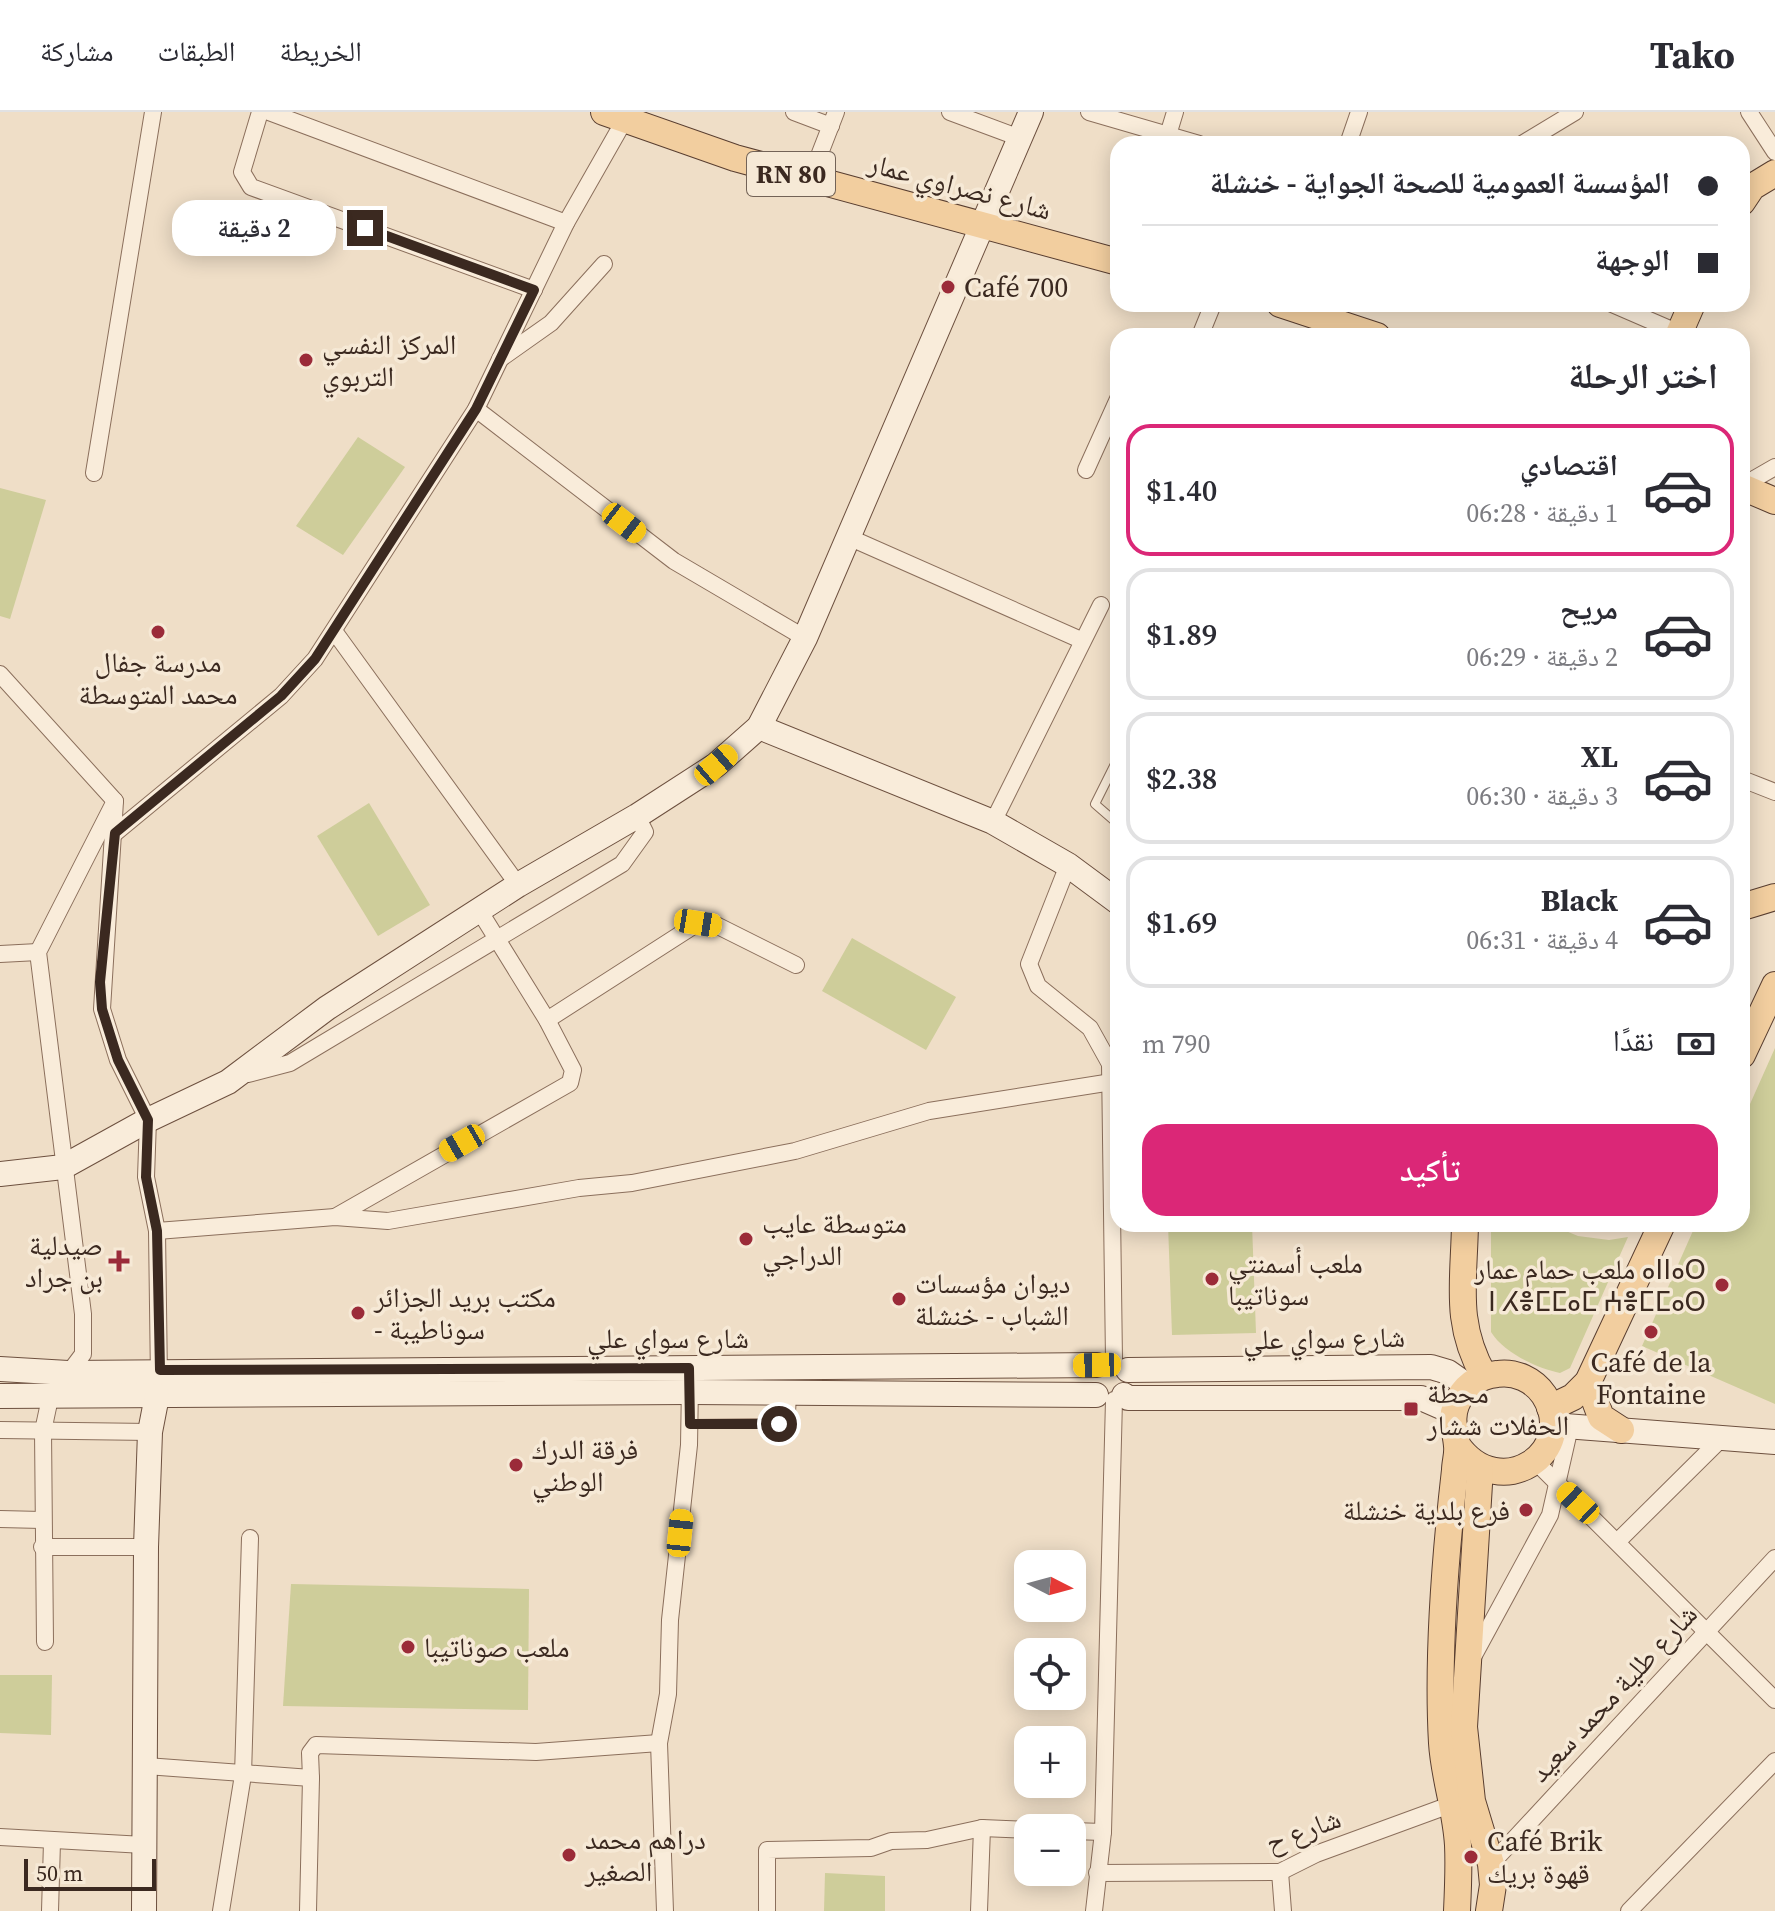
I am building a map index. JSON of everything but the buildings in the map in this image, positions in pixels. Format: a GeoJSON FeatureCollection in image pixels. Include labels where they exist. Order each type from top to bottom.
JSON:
{"type":"FeatureCollection","features":[{"type":"Feature","properties":{"kind":"main road"},"geometry":{"type":"LineString","coordinates":[[0,1174],[63,1167],[148,1120],[228,1082],[327,1008],[518,885],[637,816],[716,765],[759,727],[805,638],[846,536],[1031,112]]}},
{"type":"Feature","properties":{"kind":"main road","name":"شارع نصراوي عمار"},"geometry":{"type":"LineString","coordinates":[[620,114],[810,179],[1110,260]]}},
{"type":"Feature","properties":{"kind":"main road"},"geometry":{"type":"LineString","coordinates":[[1750,190],[1775,173]]}},
{"type":"Feature","properties":{"kind":"main road"},"geometry":{"type":"LineString","coordinates":[[1307,312],[1354,328]]}},
{"type":"Feature","properties":{"kind":"main road"},"geometry":{"type":"LineString","coordinates":[[1750,490],[1775,501]]}},
{"type":"Feature","properties":{"kind":"main road"},"geometry":{"type":"LineString","coordinates":[[759,727],[993,822],[1068,865],[1110,896]]}},
{"type":"Feature","properties":{"kind":"main road"},"geometry":{"type":"LineString","coordinates":[[1750,905],[1775,897]]}},
{"type":"Feature","properties":{"kind":"main road"},"geometry":{"type":"LineString","coordinates":[[1750,1038],[1775,985]]}},
{"type":"Feature","properties":{"kind":"main road"},"geometry":{"type":"LineString","coordinates":[[1465,1232],[1463,1328],[1476,1381]]}},
{"type":"Feature","properties":{"kind":"main road"},"geometry":{"type":"LineString","coordinates":[[1457,1445],[1467,1459],[1480,1468],[1509,1473],[1535,1461],[1548,1445],[1558,1420],[1573,1397],[1588,1382],[1658,1232]]}},
{"type":"Feature","properties":{"kind":"main road"},"geometry":{"type":"LineString","coordinates":[[1113,1365],[1130,1380],[1111,1396],[1090,1380],[1113,1365]]}},
{"type":"Feature","properties":{"kind":"main road","name":"شارع سواي علي"},"geometry":{"type":"LineString","coordinates":[[0,1369],[68,1373],[160,1370],[366,1381],[690,1380],[1113,1365],[1431,1367],[1476,1381]]}},
{"type":"Feature","properties":{"kind":"main road"},"geometry":{"type":"LineString","coordinates":[[1489,1911],[1493,1885],[1491,1864],[1462,1802],[1442,1743],[1442,1653],[1448,1528],[1457,1445],[1453,1412],[1476,1381],[1500,1373],[1531,1382],[1558,1420],[1621,1430],[1775,1442]]}},
{"type":"Feature","properties":{"kind":"main road","name":"شارع سواي علي"},"geometry":{"type":"LineString","coordinates":[[690,1380],[792,1393],[1421,1398],[1453,1412]]}},
{"type":"Feature","properties":{"kind":"main road","name":"شارع سواي علي"},"geometry":{"type":"LineString","coordinates":[[0,1396],[157,1396],[366,1381]]}},
{"type":"Feature","properties":{"kind":"main road"},"geometry":{"type":"LineString","coordinates":[[1588,1382],[1590,1395],[1601,1417],[1621,1430]]}},
{"type":"Feature","properties":{"kind":"main road"},"geometry":{"type":"LineString","coordinates":[[144,1911],[146,1547],[150,1432],[157,1396]]}},
{"type":"Feature","properties":{"kind":"main road"},"geometry":{"type":"LineString","coordinates":[[1457,1911],[1465,1672],[1480,1468]]}},
{"type":"Feature","properties":{"kind":"street"},"geometry":{"type":"LineString","coordinates":[[94,473],[153,112]]}},
{"type":"Feature","properties":{"kind":"street"},"geometry":{"type":"LineString","coordinates":[[260,112],[242,172],[251,187],[534,290]]}},
{"type":"Feature","properties":{"kind":"street"},"geometry":{"type":"LineString","coordinates":[[269,112],[566,223]]}},
{"type":"Feature","properties":{"kind":"street"},"geometry":{"type":"LineString","coordinates":[[794,112],[834,119],[810,179]]}},
{"type":"Feature","properties":{"kind":"street"},"geometry":{"type":"LineString","coordinates":[[950,112],[1020,138]]}},
{"type":"Feature","properties":{"kind":"street"},"geometry":{"type":"LineString","coordinates":[[1089,112],[1171,136]]}},
{"type":"Feature","properties":{"kind":"street"},"geometry":{"type":"LineString","coordinates":[[1168,135],[1175,112]]}},
{"type":"Feature","properties":{"kind":"street"},"geometry":{"type":"LineString","coordinates":[[1351,136],[1359,112]]}},
{"type":"Feature","properties":{"kind":"street"},"geometry":{"type":"LineString","coordinates":[[1535,136],[1575,112]]}},
{"type":"Feature","properties":{"kind":"street"},"geometry":{"type":"LineString","coordinates":[[1749,112],[1775,152]]}},
{"type":"Feature","properties":{"kind":"street"},"geometry":{"type":"LineString","coordinates":[[115,833],[281,696],[315,659],[476,409],[620,114]]}},
{"type":"Feature","properties":{"kind":"street"},"geometry":{"type":"LineString","coordinates":[[500,359],[551,323],[604,264]]}},
{"type":"Feature","properties":{"kind":"street"},"geometry":{"type":"LineString","coordinates":[[1629,312],[1663,328]]}},
{"type":"Feature","properties":{"kind":"street"},"geometry":{"type":"LineString","coordinates":[[476,409],[674,561],[805,638]]}},
{"type":"Feature","properties":{"kind":"street"},"geometry":{"type":"LineString","coordinates":[[1086,470],[1110,412]]}},
{"type":"Feature","properties":{"kind":"street"},"geometry":{"type":"LineString","coordinates":[[1750,481],[1775,467]]}},
{"type":"Feature","properties":{"kind":"street"},"geometry":{"type":"LineString","coordinates":[[846,536],[1081,640]]}},
{"type":"Feature","properties":{"kind":"street"},"geometry":{"type":"LineString","coordinates":[[993,822],[1101,605]]}},
{"type":"Feature","properties":{"kind":"street"},"geometry":{"type":"LineString","coordinates":[[334,631],[518,885]]}},
{"type":"Feature","properties":{"kind":"street"},"geometry":{"type":"LineString","coordinates":[[3,684],[115,801],[115,833],[100,982],[102,1009],[118,1060],[148,1120],[146,1177],[157,1231],[160,1370],[157,1396]]}},
{"type":"Feature","properties":{"kind":"street"},"geometry":{"type":"LineString","coordinates":[[1750,782],[1775,792]]}},
{"type":"Feature","properties":{"kind":"street"},"geometry":{"type":"LineString","coordinates":[[45,1642],[43,1431],[50,1398],[83,1354],[83,1314],[38,952],[115,801]]}},
{"type":"Feature","properties":{"kind":"street"},"geometry":{"type":"LineString","coordinates":[[228,1082],[262,1068],[290,1063],[622,864],[645,832],[637,816]]}},
{"type":"Feature","properties":{"kind":"street"},"geometry":{"type":"LineString","coordinates":[[1068,865],[1029,964],[1038,986],[1090,1028],[1110,1064]]}},
{"type":"Feature","properties":{"kind":"street"},"geometry":{"type":"LineString","coordinates":[[335,1217],[570,1083],[573,1070],[547,1020],[479,910]]}},
{"type":"Feature","properties":{"kind":"street"},"geometry":{"type":"LineString","coordinates":[[547,1020],[698,923],[718,926],[796,965]]}},
{"type":"Feature","properties":{"kind":"street"},"geometry":{"type":"LineString","coordinates":[[0,954],[38,952]]}},
{"type":"Feature","properties":{"kind":"street"},"geometry":{"type":"LineString","coordinates":[[157,1231],[335,1217],[388,1221],[579,1188],[632,1183],[795,1151],[929,1111],[1110,1082]]}},
{"type":"Feature","properties":{"kind":"street"},"geometry":{"type":"LineString","coordinates":[[1113,1232],[1113,1365]]}},
{"type":"Feature","properties":{"kind":"street"},"geometry":{"type":"LineString","coordinates":[[665,1911],[659,1743],[668,1694],[670,1620],[690,1424],[690,1380]]}},
{"type":"Feature","properties":{"kind":"street"},"geometry":{"type":"LineString","coordinates":[[1094,1911],[1103,1832],[1111,1396]]}},
{"type":"Feature","properties":{"kind":"street"},"geometry":{"type":"LineString","coordinates":[[1465,1672],[1543,1529],[1558,1485],[1558,1420]]}},
{"type":"Feature","properties":{"kind":"street"},"geometry":{"type":"LineString","coordinates":[[0,1430],[150,1432]]}},
{"type":"Feature","properties":{"kind":"street"},"geometry":{"type":"LineString","coordinates":[[1618,1541],[1720,1440]]}},
{"type":"Feature","properties":{"kind":"street"},"geometry":{"type":"LineString","coordinates":[[1535,1461],[1775,1700]]}},
{"type":"Feature","properties":{"kind":"street"},"geometry":{"type":"LineString","coordinates":[[0,1519],[42,1520]]}},
{"type":"Feature","properties":{"kind":"street"},"geometry":{"type":"LineString","coordinates":[[221,1911],[243,1775],[250,1538]]}},
{"type":"Feature","properties":{"kind":"street"},"geometry":{"type":"LineString","coordinates":[[42,1547],[146,1547]]}},
{"type":"Feature","properties":{"kind":"street","name":"شارع طلية محمد سعيد"},"geometry":{"type":"LineString","coordinates":[[1491,1864],[1775,1558]]}},
{"type":"Feature","properties":{"kind":"street"},"geometry":{"type":"LineString","coordinates":[[308,1911],[312,1747],[321,1744],[536,1752],[659,1743]]}},
{"type":"Feature","properties":{"kind":"street"},"geometry":{"type":"LineString","coordinates":[[1629,1911],[1775,1761]]}},
{"type":"Feature","properties":{"kind":"street"},"geometry":{"type":"LineString","coordinates":[[146,1766],[311,1778]]}},
{"type":"Feature","properties":{"kind":"street","name":"شارع ح"},"geometry":{"type":"LineString","coordinates":[[1097,1873],[1280,1872],[1316,1854],[1462,1802]]}},
{"type":"Feature","properties":{"kind":"street"},"geometry":{"type":"LineString","coordinates":[[767,1911],[767,1850],[871,1848],[891,1841],[927,1840],[982,1828],[1014,1829]]}},
{"type":"Feature","properties":{"kind":"street"},"geometry":{"type":"LineString","coordinates":[[979,1911],[982,1828]]}},
{"type":"Feature","properties":{"kind":"street"},"geometry":{"type":"LineString","coordinates":[[1086,1831],[1103,1832]]}},
{"type":"Feature","properties":{"kind":"street"},"geometry":{"type":"LineString","coordinates":[[0,1837],[144,1845]]}},
{"type":"Feature","properties":{"kind":"street"},"geometry":{"type":"LineString","coordinates":[[50,1911],[52,1842]]}},
{"type":"Feature","properties":{"kind":"street"},"geometry":{"type":"LineString","coordinates":[[1280,1872],[1283,1911]]}},
{"type":"Feature","properties":{"kind":"lane"},"geometry":{"type":"LineString","coordinates":[[1110,774],[1095,804],[1110,817]]}},
{"type":"Feature","properties":{"kind":"lane"},"geometry":{"type":"LineString","coordinates":[[690,1424],[785,1423],[791,1413],[792,1393]]}},
{"type":"Feature","properties":{"kind":"shaded area"},"geometry":{"type":"Polygon","coordinates":[[[358,437],[405,467],[343,555],[296,526],[358,437]]]}},
{"type":"Feature","properties":{"kind":"shaded area"},"geometry":{"type":"Polygon","coordinates":[[[0,488],[46,500],[10,619],[0,616],[0,488]]]}},
{"type":"Feature","properties":{"kind":"shaded area"},"geometry":{"type":"Polygon","coordinates":[[[369,803],[430,905],[378,936],[317,836],[369,803]]]}},
{"type":"Feature","properties":{"kind":"shaded area"},"geometry":{"type":"Polygon","coordinates":[[[852,938],[956,997],[926,1050],[822,991],[852,938]]]}},
{"type":"Feature","properties":{"kind":"shaded area","name":"ملعب حمام عمار ⴰⵏⵏⴰⵔ ⵏ ⵃⴻⵎⵎⴰⵎ ⵄⴻⵎⵎⴰⵔ"},"geometry":{"type":"Polygon","coordinates":[[[1775,1048],[1775,1404],[1642,1346],[1692,1232],[1750,1232],[1750,1104],[1775,1048]]]}},
{"type":"Feature","properties":{"kind":"shaded area","name":"ملعب أسمنتي سوناتيبا"},"geometry":{"type":"Polygon","coordinates":[[[1168,1232],[1252,1232],[1256,1333],[1172,1335],[1168,1232]]]}},
{"type":"Feature","properties":{"kind":"shaded area"},"geometry":{"type":"Polygon","coordinates":[[[1491,1232],[1568,1232],[1609,1240],[1628,1237],[1570,1368],[1560,1373],[1531,1363],[1504,1347],[1491,1332],[1491,1232]]]}},
{"type":"Feature","properties":{"kind":"shaded area","name":"ملعب صوناتيبا"},"geometry":{"type":"Polygon","coordinates":[[[291,1584],[529,1589],[528,1710],[283,1706],[291,1584]]]}},
{"type":"Feature","properties":{"kind":"shaded area"},"geometry":{"type":"Polygon","coordinates":[[[0,1675],[52,1675],[51,1735],[0,1733],[0,1675]]]}},
{"type":"Feature","properties":{"kind":"shaded area"},"geometry":{"type":"Polygon","coordinates":[[[825,1873],[885,1876],[885,1911],[824,1911],[825,1873]]]}},
{"type":"Feature","properties":{"kind":"place","name":"Café 700"},"geometry":{"type":"Point","coordinates":[948,287]}},
{"type":"Feature","properties":{"kind":"place","name":"المركز النفسي التربوي"},"geometry":{"type":"Point","coordinates":[306,360]}},
{"type":"Feature","properties":{"kind":"place","name":"مدرسة جفال محمد المتوسطة"},"geometry":{"type":"Point","coordinates":[158,632]}},
{"type":"Feature","properties":{"kind":"place","name":"متوسطة عايب الدراجي"},"geometry":{"type":"Point","coordinates":[746,1239]}},
{"type":"Feature","properties":{"kind":"place","name":"صيدلية بن جراد"},"geometry":{"type":"Point","coordinates":[119,1261]}},
{"type":"Feature","properties":{"kind":"place","name":"ملعب أسمنتي سوناتيبا"},"geometry":{"type":"Point","coordinates":[1212,1279]}},
{"type":"Feature","properties":{"kind":"place","name":"ملعب حمام عمار ⴰⵏⵏⴰⵔ ⵏ ⵃⴻⵎⵎⴰⵎ ⵄⴻⵎⵎⴰⵔ"},"geometry":{"type":"Point","coordinates":[1722,1285]}},
{"type":"Feature","properties":{"kind":"place","name":"ديوان مؤسسات الشباب - خنشلة"},"geometry":{"type":"Point","coordinates":[899,1299]}},
{"type":"Feature","properties":{"kind":"place","name":"مكتب بريد الجزائر - سوناطيبة"},"geometry":{"type":"Point","coordinates":[358,1313]}},
{"type":"Feature","properties":{"kind":"place","name":"Café de la Fontaine"},"geometry":{"type":"Point","coordinates":[1651,1332]}},
{"type":"Feature","properties":{"kind":"place","name":"محطة الحفلات ششار"},"geometry":{"type":"Point","coordinates":[1411,1409]}},
{"type":"Feature","properties":{"kind":"place","name":"فرقة الدرك الوطني"},"geometry":{"type":"Point","coordinates":[516,1465]}},
{"type":"Feature","properties":{"kind":"place","name":"فرع بلدية خنشلة"},"geometry":{"type":"Point","coordinates":[1526,1510]}},
{"type":"Feature","properties":{"kind":"place","name":"ملعب صوناتيبا"},"geometry":{"type":"Point","coordinates":[408,1647]}},
{"type":"Feature","properties":{"kind":"place","name":"دراهم محمد الصغير"},"geometry":{"type":"Point","coordinates":[569,1855]}},
{"type":"Feature","properties":{"kind":"place","name":"Café Brik قهوة بريك"},"geometry":{"type":"Point","coordinates":[1471,1857]}},
{"type":"Feature","properties":{"kind":"route"},"geometry":{"type":"LineString","coordinates":[[365,228],[534,290],[476,409],[315,659],[281,696],[115,833],[100,982],[102,1009],[118,1060],[148,1120],[146,1177],[157,1231],[160,1370],[689,1368],[690,1424],[779,1424]]}}]}
